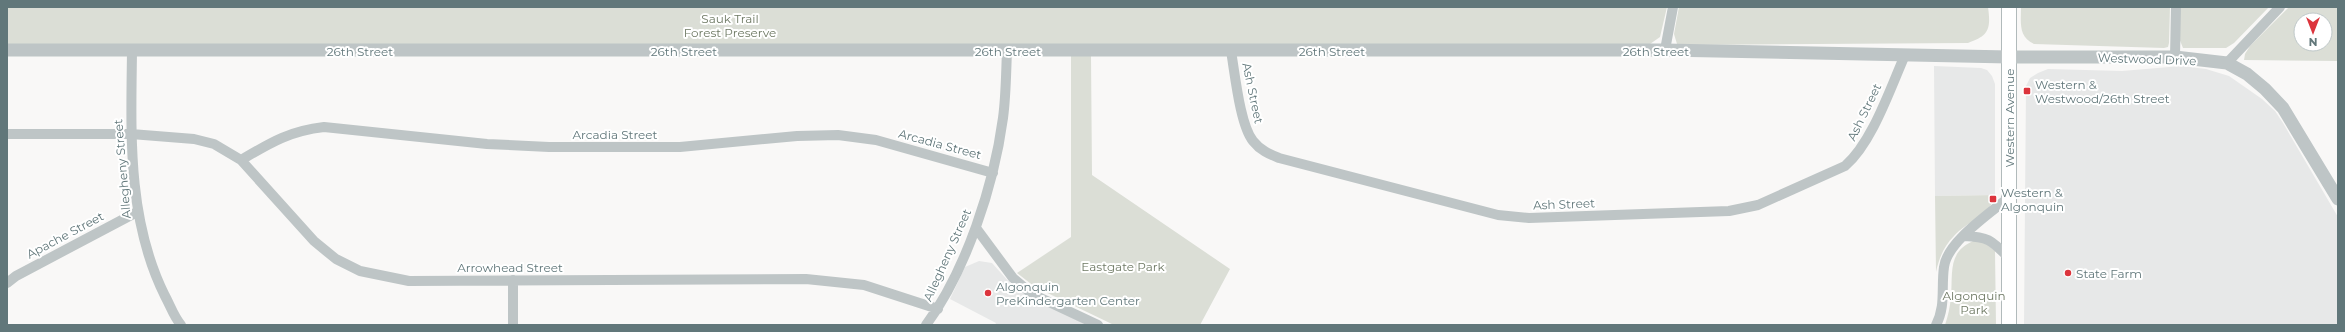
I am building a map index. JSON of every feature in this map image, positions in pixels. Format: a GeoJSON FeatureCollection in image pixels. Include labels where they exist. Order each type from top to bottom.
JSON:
{"type":"FeatureCollection","features":[{"type":"Feature","properties":{"kind":"main road","name":"Western Avenue"},"geometry":{"type":"LineString","coordinates":[[2009,7],[2009,325]]}},
{"type":"Feature","properties":{"kind":"street"},"geometry":{"type":"LineString","coordinates":[[1665,50],[1673,7]]}},
{"type":"Feature","properties":{"kind":"street"},"geometry":{"type":"LineString","coordinates":[[2175,57],[2176,7]]}},
{"type":"Feature","properties":{"kind":"street"},"geometry":{"type":"LineString","coordinates":[[2226,63],[2280,7]]}},
{"type":"Feature","properties":{"kind":"street","name":"26th Street"},"geometry":{"type":"LineString","coordinates":[[7,50],[1665,50],[2009,57]]}},
{"type":"Feature","properties":{"kind":"street","name":"Allegheny Street"},"geometry":{"type":"LineString","coordinates":[[132,51],[131,134],[136,212],[153,272],[177,324]]}},
{"type":"Feature","properties":{"kind":"street","name":"Allegheny Street"},"geometry":{"type":"LineString","coordinates":[[926,325],[938,308],[976,228],[993,172],[1004,117],[1007,51]]}},
{"type":"Feature","properties":{"kind":"street","name":"Ash Street"},"geometry":{"type":"LineString","coordinates":[[1231,51],[1246,130],[1253,142],[1264,152],[1279,158],[1487,214],[1528,218],[1729,211],[1758,205],[1845,166],[1855,158],[1865,143],[1905,55]]}},
{"type":"Feature","properties":{"kind":"street","name":"Westwood Drive"},"geometry":{"type":"LineString","coordinates":[[2009,57],[2175,57],[2226,63],[2247,74],[2283,108],[2338,199]]}},
{"type":"Feature","properties":{"kind":"street","name":"Arcadia Street"},"geometry":{"type":"LineString","coordinates":[[241,160],[279,137],[303,129],[324,128],[487,144],[548,147],[680,147],[798,136],[838,135],[876,140],[993,172]]}},
{"type":"Feature","properties":{"kind":"street","name":"Arrowhead Street"},"geometry":{"type":"LineString","coordinates":[[7,134],[131,134],[194,139],[214,144],[241,160],[314,241],[336,259],[360,271],[409,281],[806,279],[864,285],[938,308]]}},
{"type":"Feature","properties":{"kind":"street"},"geometry":{"type":"LineString","coordinates":[[1936,325],[1944,302],[1944,266],[1952,247],[2008,198]]}},
{"type":"Feature","properties":{"kind":"street","name":"Apache Street"},"geometry":{"type":"LineString","coordinates":[[7,283],[16,276],[136,212]]}},
{"type":"Feature","properties":{"kind":"street"},"geometry":{"type":"LineString","coordinates":[[976,228],[1013,278],[1032,294],[1098,325]]}},
{"type":"Feature","properties":{"kind":"street"},"geometry":{"type":"LineString","coordinates":[[1964,236],[1983,237],[1994,243],[2009,258]]}},
{"type":"Feature","properties":{"kind":"street"},"geometry":{"type":"LineString","coordinates":[[513,280],[513,325]]}},
{"type":"Feature","properties":{"kind":"shaded area"},"geometry":{"type":"Polygon","coordinates":[[[1934,66],[1981,68],[1987,70],[1992,76],[1995,84],[1995,195],[1935,196],[1934,66]]]}},
{"type":"Feature","properties":{"kind":"shaded area"},"geometry":{"type":"Polygon","coordinates":[[[2181,66],[2206,69],[2229,76],[2262,99],[2275,111],[2283,123],[2338,217],[2338,325],[2024,325],[2026,86],[2030,78],[2048,69],[2122,71],[2181,66]]]}},
{"type":"Feature","properties":{"kind":"shaded area","name":"Algonquin PreKindergarten Center"},"geometry":{"type":"Polygon","coordinates":[[[979,261],[992,263],[1010,283],[1028,296],[1087,325],[995,325],[996,323],[950,299],[965,267],[979,261]]]}},
{"type":"Feature","properties":{"kind":"green space","name":"Sauk Trail Forest Preserve"},"geometry":{"type":"Polygon","coordinates":[[[7,7],[1667,7],[1660,37],[1650,44],[7,45],[7,7]]]}},
{"type":"Feature","properties":{"kind":"green space"},"geometry":{"type":"Polygon","coordinates":[[[1679,7],[1988,7],[1989,26],[1987,31],[1980,38],[1968,43],[1681,45],[1677,44],[1674,34],[1679,7]]]}},
{"type":"Feature","properties":{"kind":"green space"},"geometry":{"type":"Polygon","coordinates":[[[2021,7],[2170,7],[2168,47],[2034,44],[2025,37],[2023,33],[2021,23],[2021,7]]]}},
{"type":"Feature","properties":{"kind":"green space"},"geometry":{"type":"Polygon","coordinates":[[[2180,7],[2269,7],[2234,43],[2226,48],[2183,48],[2179,38],[2180,7]]]}},
{"type":"Feature","properties":{"kind":"green space"},"geometry":{"type":"Polygon","coordinates":[[[2289,7],[2338,7],[2338,61],[2244,60],[2245,54],[2250,46],[2289,7]]]}},
{"type":"Feature","properties":{"kind":"green space","name":"Eastgate Park"},"geometry":{"type":"Polygon","coordinates":[[[1071,56],[1091,56],[1092,175],[1230,269],[1200,325],[1114,325],[1035,287],[1017,273],[1071,237],[1071,56]]]}},
{"type":"Feature","properties":{"kind":"green space"},"geometry":{"type":"Polygon","coordinates":[[[1995,195],[1989,208],[1978,218],[1959,231],[1950,240],[1942,252],[1936,272],[1935,196],[1995,195]]]}},
{"type":"Feature","properties":{"kind":"green space","name":"Algonquin Park"},"geometry":{"type":"Polygon","coordinates":[[[1976,240],[1982,240],[1995,251],[1996,325],[1945,325],[1951,297],[1953,263],[1960,250],[1967,244],[1976,240]]]}},
{"type":"Feature","properties":{"kind":"place","name":"Western & Westwood/26th Street"},"geometry":{"type":"Point","coordinates":[2027,91]}},
{"type":"Feature","properties":{"kind":"place","name":"Western & Algonquin"},"geometry":{"type":"Point","coordinates":[1993,199]}},
{"type":"Feature","properties":{"kind":"place","name":"State Farm"},"geometry":{"type":"Point","coordinates":[2068,273]}},
{"type":"Feature","properties":{"kind":"place","name":"Algonquin PreKindergarten Center"},"geometry":{"type":"Point","coordinates":[988,293]}}]}
